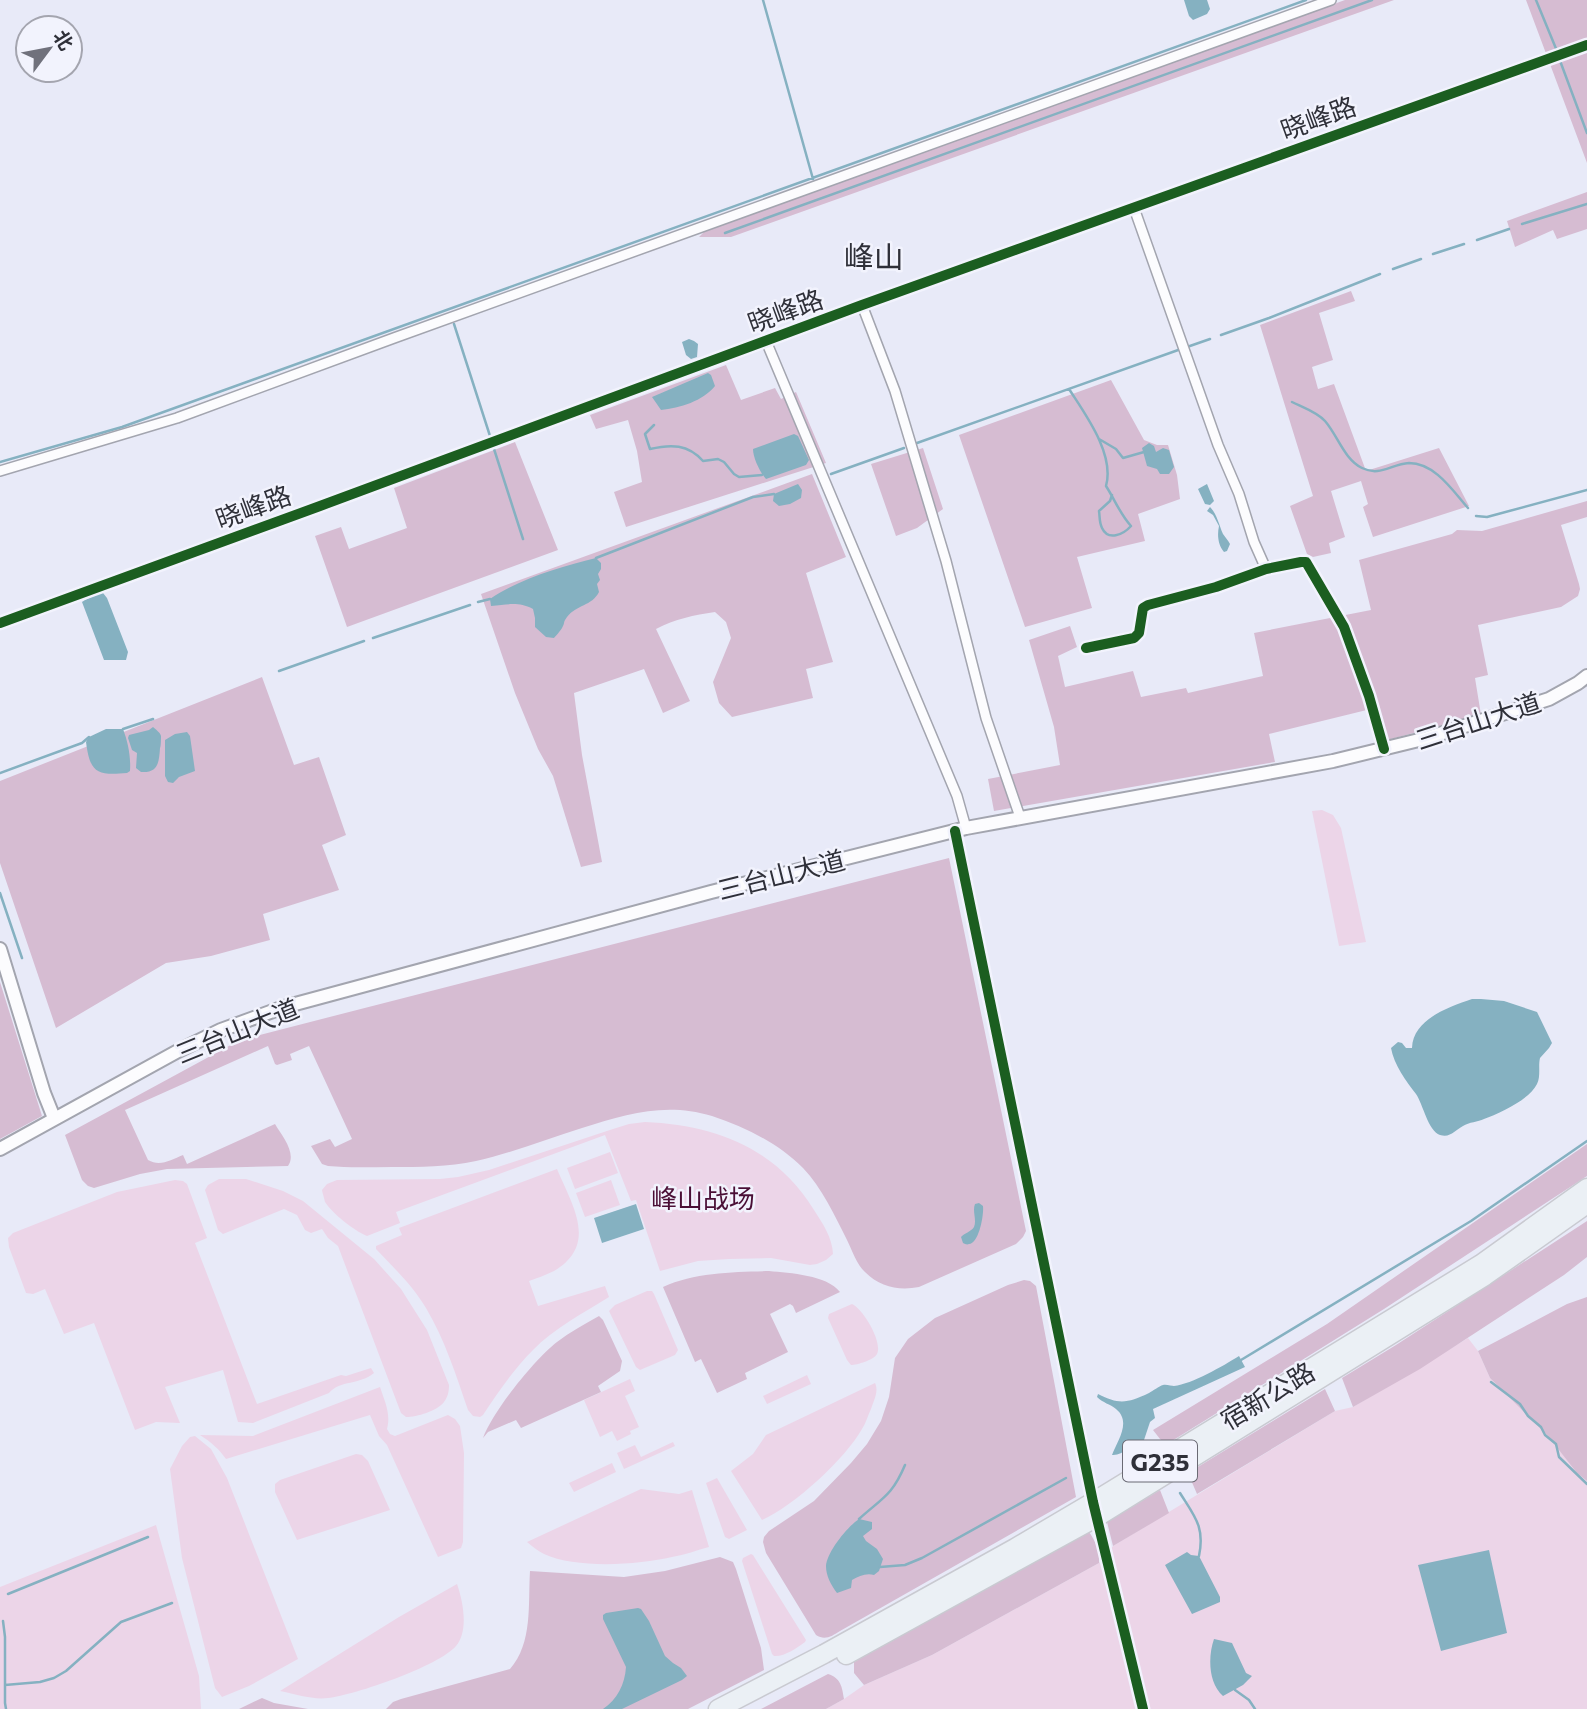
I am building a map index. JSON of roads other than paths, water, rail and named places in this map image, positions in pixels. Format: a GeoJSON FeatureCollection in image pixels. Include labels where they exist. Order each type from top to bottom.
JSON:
{"type":"FeatureCollection","features":[{"type":"Feature","properties":{"kind":"highway","name":"宿新公路"},"geometry":{"type":"LineString","coordinates":[[718,1709],[1015,1548],[1095,1509],[1481,1264],[1587,1188]]}},
{"type":"Feature","properties":{"kind":"highway","name":"宿新公路"},"geometry":{"type":"LineString","coordinates":[[744,1709],[918,1616],[1486,1276],[1587,1204]]}},
{"type":"Feature","properties":{"kind":"main road","name":"三台山大道"},"geometry":{"type":"LineString","coordinates":[[0,1149],[221,1030],[284,1007],[710,892],[961,829],[1334,761],[1384,749],[1549,699],[1587,676]]}},
{"type":"Feature","properties":{"kind":"main road"},"geometry":{"type":"LineString","coordinates":[[1549,699],[1587,688]]}},
{"type":"Feature","properties":{"kind":"main road"},"geometry":{"type":"LineString","coordinates":[[0,949],[54,1118]]}},
{"type":"Feature","properties":{"kind":"street"},"geometry":{"type":"LineString","coordinates":[[0,471],[177,418],[1331,0]]}},
{"type":"Feature","properties":{"kind":"street","name":"晓峰路"},"geometry":{"type":"LineString","coordinates":[[0,623],[862,305],[1587,45]]}},
{"type":"Feature","properties":{"kind":"street"},"geometry":{"type":"LineString","coordinates":[[1134,208],[1218,445],[1266,569]]}},
{"type":"Feature","properties":{"kind":"street"},"geometry":{"type":"LineString","coordinates":[[862,305],[895,391],[946,561],[986,718],[1020,817]]}},
{"type":"Feature","properties":{"kind":"street"},"geometry":{"type":"LineString","coordinates":[[766,341],[957,796],[961,829],[1095,1509],[1143,1709]]}},
{"type":"Feature","properties":{"kind":"street"},"geometry":{"type":"LineString","coordinates":[[1086,649],[1134,638],[1139,634],[1143,608],[1148,605],[1216,587],[1266,569],[1307,562],[1344,626],[1369,696],[1384,749]]}},
{"type":"Feature","properties":{"kind":"water"},"geometry":{"type":"Polygon","coordinates":[[[1184,0],[1207,0],[1210,9],[1207,14],[1193,20],[1184,0]]]}},
{"type":"Feature","properties":{"kind":"water"},"geometry":{"type":"Polygon","coordinates":[[[689,339],[698,344],[697,357],[691,359],[686,355],[682,342],[689,339]]]}},
{"type":"Feature","properties":{"kind":"water"},"geometry":{"type":"Polygon","coordinates":[[[708,373],[715,386],[691,403],[661,410],[652,397],[708,373]]]}},
{"type":"Feature","properties":{"kind":"water"},"geometry":{"type":"Polygon","coordinates":[[[794,434],[798,436],[809,460],[806,465],[766,479],[757,465],[753,449],[794,434]]]}},
{"type":"Feature","properties":{"kind":"water"},"geometry":{"type":"Polygon","coordinates":[[[1149,443],[1154,446],[1156,452],[1163,448],[1169,450],[1174,467],[1169,474],[1160,474],[1157,469],[1147,466],[1142,448],[1149,443]]]}},
{"type":"Feature","properties":{"kind":"water"},"geometry":{"type":"Polygon","coordinates":[[[798,484],[802,490],[801,498],[779,506],[773,501],[774,494],[798,484]]]}},
{"type":"Feature","properties":{"kind":"water"},"geometry":{"type":"Polygon","coordinates":[[[1207,484],[1214,501],[1210,505],[1205,504],[1198,489],[1207,484]]]}},
{"type":"Feature","properties":{"kind":"water"},"geometry":{"type":"Polygon","coordinates":[[[1210,507],[1230,544],[1227,551],[1224,552],[1220,546],[1219,526],[1213,515],[1207,511],[1210,507]]]}},
{"type":"Feature","properties":{"kind":"water"},"geometry":{"type":"Polygon","coordinates":[[[596,558],[601,563],[598,574],[600,580],[597,584],[599,592],[592,600],[571,613],[554,638],[546,637],[535,627],[533,609],[517,604],[491,606],[490,599],[528,579],[596,558]]]}},
{"type":"Feature","properties":{"kind":"water"},"geometry":{"type":"Polygon","coordinates":[[[103,593],[107,598],[128,652],[126,660],[104,660],[82,602],[103,593]]]}},
{"type":"Feature","properties":{"kind":"water"},"geometry":{"type":"Polygon","coordinates":[[[153,727],[161,736],[158,762],[151,771],[141,772],[136,768],[137,753],[132,750],[128,738],[129,735],[153,727]]]}},
{"type":"Feature","properties":{"kind":"water"},"geometry":{"type":"Polygon","coordinates":[[[106,729],[123,729],[130,755],[130,771],[127,773],[101,772],[96,770],[90,760],[86,742],[89,737],[106,729]]]}},
{"type":"Feature","properties":{"kind":"water"},"geometry":{"type":"Polygon","coordinates":[[[187,732],[190,736],[195,771],[179,777],[173,783],[168,782],[165,776],[165,740],[175,734],[187,732]]]}},
{"type":"Feature","properties":{"kind":"water"},"geometry":{"type":"Polygon","coordinates":[[[1472,999],[1504,1001],[1537,1012],[1552,1043],[1540,1058],[1538,1081],[1528,1095],[1498,1113],[1444,1136],[1432,1128],[1419,1098],[1398,1067],[1391,1048],[1398,1042],[1406,1048],[1412,1048],[1414,1038],[1425,1022],[1443,1010],[1472,999]]]}},
{"type":"Feature","properties":{"kind":"water"},"geometry":{"type":"Polygon","coordinates":[[[979,1203],[983,1206],[980,1228],[976,1239],[965,1244],[961,1237],[974,1227],[974,1207],[979,1203]]]}},
{"type":"Feature","properties":{"kind":"water"},"geometry":{"type":"Polygon","coordinates":[[[636,1204],[644,1229],[602,1243],[594,1218],[636,1204]]]}},
{"type":"Feature","properties":{"kind":"water"},"geometry":{"type":"Polygon","coordinates":[[[1239,1356],[1245,1367],[1153,1409],[1155,1418],[1150,1422],[1143,1443],[1112,1455],[1122,1432],[1123,1420],[1116,1409],[1097,1397],[1098,1394],[1112,1400],[1129,1401],[1163,1385],[1174,1386],[1190,1382],[1239,1356]]]}},
{"type":"Feature","properties":{"kind":"water"},"geometry":{"type":"Polygon","coordinates":[[[859,1519],[872,1522],[872,1529],[863,1536],[883,1559],[879,1571],[874,1575],[857,1577],[852,1580],[851,1588],[837,1593],[828,1577],[827,1560],[838,1540],[859,1519]]]}},
{"type":"Feature","properties":{"kind":"water"},"geometry":{"type":"Polygon","coordinates":[[[1489,1550],[1507,1633],[1441,1651],[1418,1565],[1489,1550]]]}},
{"type":"Feature","properties":{"kind":"water"},"geometry":{"type":"Polygon","coordinates":[[[1187,1552],[1199,1556],[1220,1597],[1220,1602],[1192,1614],[1165,1565],[1187,1552]]]}},
{"type":"Feature","properties":{"kind":"water"},"geometry":{"type":"Polygon","coordinates":[[[638,1608],[649,1621],[665,1656],[687,1676],[622,1709],[603,1709],[619,1691],[626,1667],[603,1615],[638,1608]]]}},
{"type":"Feature","properties":{"kind":"water"},"geometry":{"type":"Polygon","coordinates":[[[1214,1639],[1232,1643],[1246,1673],[1252,1676],[1243,1685],[1223,1696],[1212,1677],[1211,1653],[1214,1639]]]}},
{"type":"Feature","properties":{"kind":"waterway"},"geometry":{"type":"LineString","coordinates":[[763,0],[813,179]]}},
{"type":"Feature","properties":{"kind":"waterway"},"geometry":{"type":"LineString","coordinates":[[0,462],[122,427],[1306,0]]}},
{"type":"Feature","properties":{"kind":"waterway"},"geometry":{"type":"LineString","coordinates":[[725,233],[1372,0]]}},
{"type":"Feature","properties":{"kind":"waterway"},"geometry":{"type":"LineString","coordinates":[[1536,0],[1557,51]]}},
{"type":"Feature","properties":{"kind":"waterway"},"geometry":{"type":"LineString","coordinates":[[1559,58],[1587,133]]}},
{"type":"Feature","properties":{"kind":"waterway"},"geometry":{"type":"LineString","coordinates":[[1522,224],[1587,204]]}},
{"type":"Feature","properties":{"kind":"waterway"},"geometry":{"type":"LineString","coordinates":[[1477,240],[1509,229]]}},
{"type":"Feature","properties":{"kind":"waterway"},"geometry":{"type":"LineString","coordinates":[[1433,254],[1464,244]]}},
{"type":"Feature","properties":{"kind":"waterway"},"geometry":{"type":"LineString","coordinates":[[1393,269],[1421,259]]}},
{"type":"Feature","properties":{"kind":"waterway"},"geometry":{"type":"LineString","coordinates":[[1221,335],[1380,274]]}},
{"type":"Feature","properties":{"kind":"waterway"},"geometry":{"type":"LineString","coordinates":[[454,324],[490,436]]}},
{"type":"Feature","properties":{"kind":"waterway"},"geometry":{"type":"LineString","coordinates":[[1187,347],[1210,339]]}},
{"type":"Feature","properties":{"kind":"waterway"},"geometry":{"type":"LineString","coordinates":[[917,443],[1181,349]]}},
{"type":"Feature","properties":{"kind":"waterway"},"geometry":{"type":"LineString","coordinates":[[1069,389],[1097,435],[1106,461],[1106,486],[1109,491],[1112,496],[1121,512],[1131,526],[1120,534],[1112,535],[1102,528],[1099,511],[1110,501],[1112,495]]}},
{"type":"Feature","properties":{"kind":"waterway"},"geometry":{"type":"LineString","coordinates":[[1292,402],[1322,418],[1350,459],[1362,468],[1374,471],[1409,463],[1418,464],[1443,479],[1468,508]]}},
{"type":"Feature","properties":{"kind":"waterway"},"geometry":{"type":"LineString","coordinates":[[654,425],[645,434],[650,449],[665,446],[685,448],[703,461],[718,459],[724,462],[739,477],[762,475]]}},
{"type":"Feature","properties":{"kind":"waterway"},"geometry":{"type":"LineString","coordinates":[[1099,439],[1116,449],[1123,458],[1144,452]]}},
{"type":"Feature","properties":{"kind":"waterway"},"geometry":{"type":"LineString","coordinates":[[831,474],[904,448]]}},
{"type":"Feature","properties":{"kind":"waterway"},"geometry":{"type":"LineString","coordinates":[[494,449],[523,539]]}},
{"type":"Feature","properties":{"kind":"waterway"},"geometry":{"type":"LineString","coordinates":[[1476,516],[1487,517],[1587,490]]}},
{"type":"Feature","properties":{"kind":"waterway"},"geometry":{"type":"LineString","coordinates":[[596,558],[753,497],[774,494]]}},
{"type":"Feature","properties":{"kind":"waterway"},"geometry":{"type":"LineString","coordinates":[[478,602],[490,599]]}},
{"type":"Feature","properties":{"kind":"waterway"},"geometry":{"type":"LineString","coordinates":[[373,638],[470,605]]}},
{"type":"Feature","properties":{"kind":"waterway"},"geometry":{"type":"LineString","coordinates":[[279,671],[364,641]]}},
{"type":"Feature","properties":{"kind":"waterway"},"geometry":{"type":"LineString","coordinates":[[123,729],[153,719]]}},
{"type":"Feature","properties":{"kind":"waterway"},"geometry":{"type":"LineString","coordinates":[[0,773],[82,743],[89,737]]}},
{"type":"Feature","properties":{"kind":"waterway"},"geometry":{"type":"LineString","coordinates":[[0,893],[22,958]]}},
{"type":"Feature","properties":{"kind":"waterway"},"geometry":{"type":"LineString","coordinates":[[1241,1360],[1471,1221],[1587,1141]]}},
{"type":"Feature","properties":{"kind":"waterway"},"geometry":{"type":"LineString","coordinates":[[1491,1382],[1520,1404],[1545,1435],[1556,1444],[1559,1457],[1587,1484]]}},
{"type":"Feature","properties":{"kind":"waterway"},"geometry":{"type":"LineString","coordinates":[[1143,1443],[1156,1454]]}},
{"type":"Feature","properties":{"kind":"waterway"},"geometry":{"type":"LineString","coordinates":[[859,1519],[891,1490],[905,1465]]}},
{"type":"Feature","properties":{"kind":"waterway"},"geometry":{"type":"LineString","coordinates":[[880,1567],[905,1565],[922,1558],[1066,1478]]}},
{"type":"Feature","properties":{"kind":"waterway"},"geometry":{"type":"LineString","coordinates":[[1180,1493],[1200,1530],[1199,1556]]}},
{"type":"Feature","properties":{"kind":"waterway"},"geometry":{"type":"LineString","coordinates":[[8,1594],[148,1537]]}},
{"type":"Feature","properties":{"kind":"waterway"},"geometry":{"type":"LineString","coordinates":[[5,1685],[54,1678],[66,1671],[121,1622],[172,1603]]}},
{"type":"Feature","properties":{"kind":"waterway"},"geometry":{"type":"LineString","coordinates":[[3,1621],[6,1709]]}},
{"type":"Feature","properties":{"kind":"waterway"},"geometry":{"type":"LineString","coordinates":[[1235,1690],[1249,1700],[1255,1709]]}},
{"type":"Feature","properties":{"kind":"district","name":"峰山"},"geometry":{"type":"Point","coordinates":[874,255]}},
{"type":"Feature","properties":{"kind":"park label","name":"峰山战场"},"geometry":{"type":"Point","coordinates":[703,1197]}}]}
